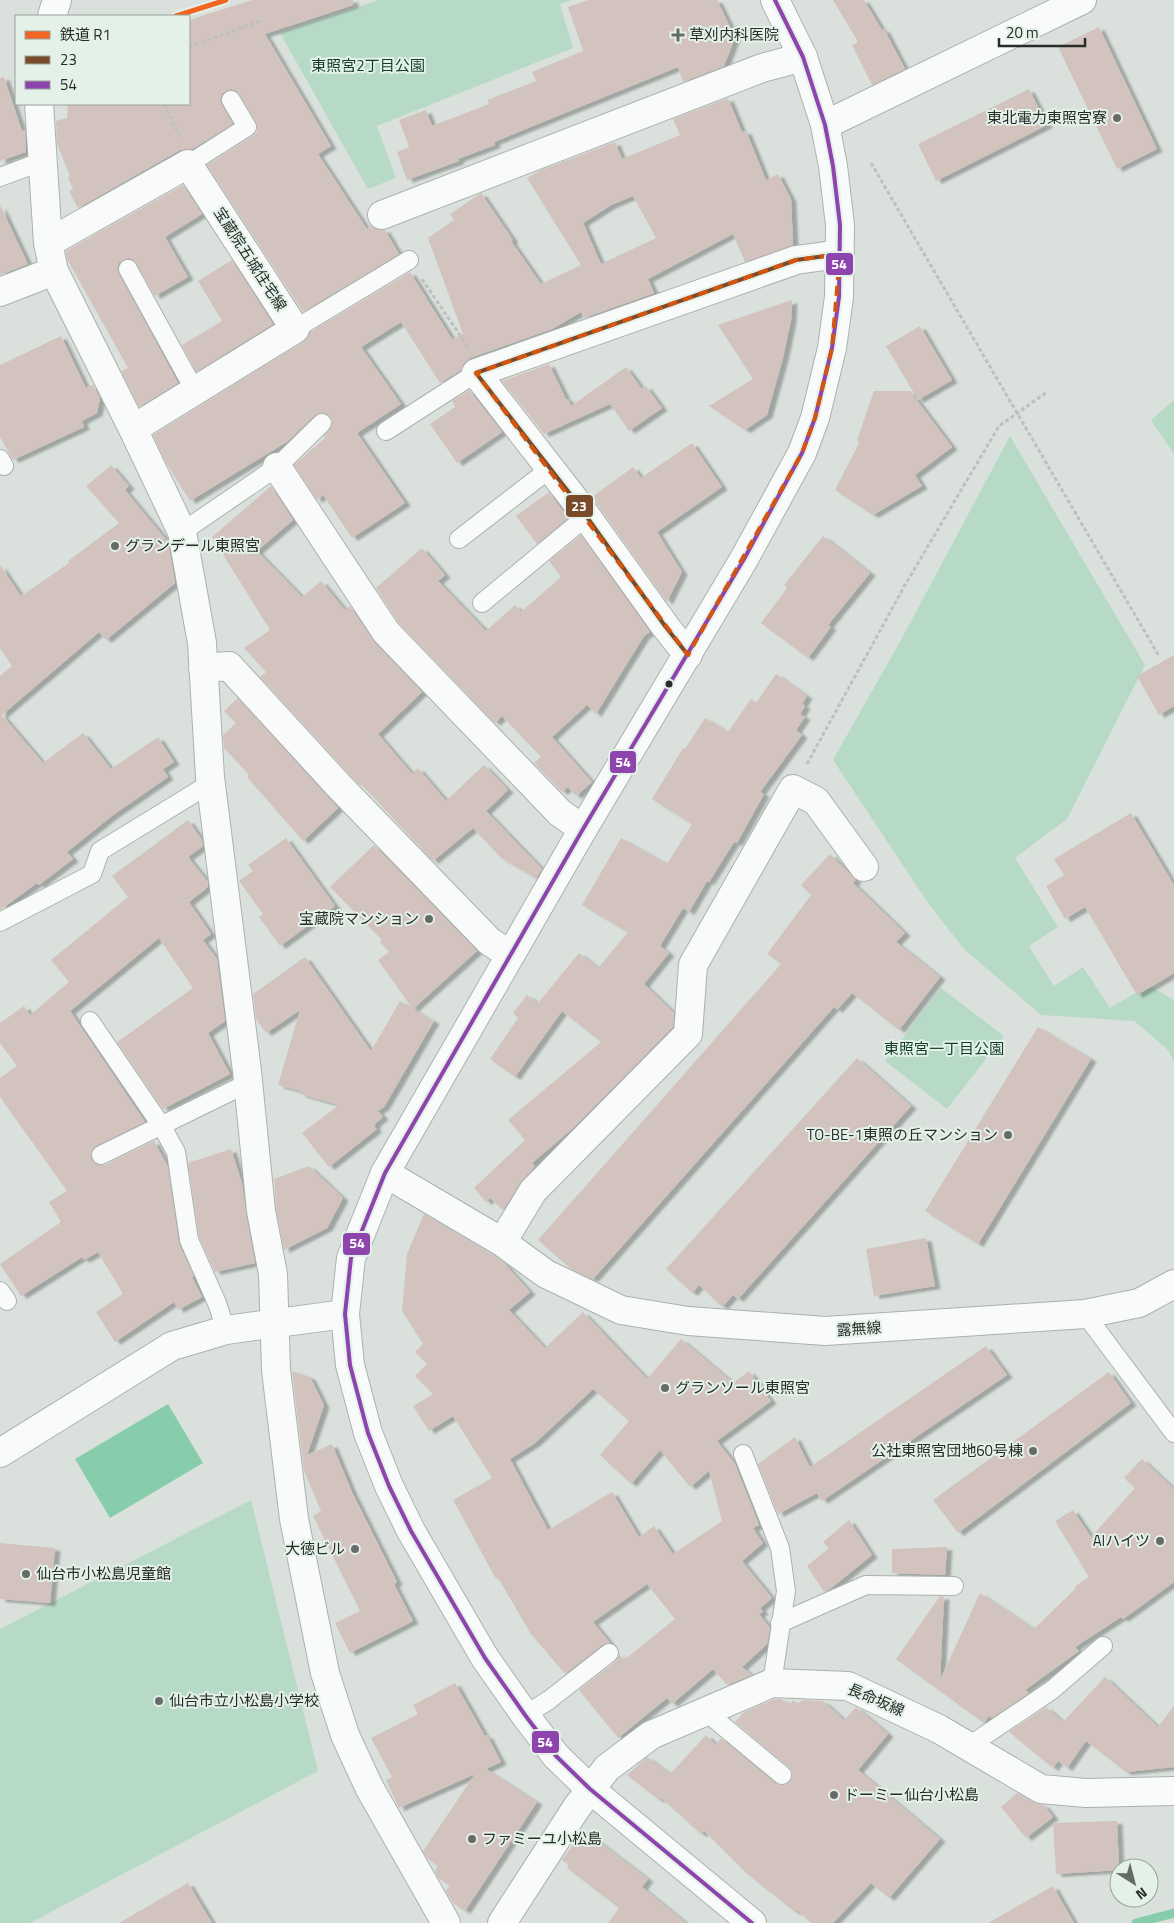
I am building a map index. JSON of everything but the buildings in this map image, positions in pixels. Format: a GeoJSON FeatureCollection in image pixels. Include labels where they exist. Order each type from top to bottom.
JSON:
{"type":"FeatureCollection","features":[{"type":"Feature","properties":{"kind":"street"},"geometry":{"type":"LineString","coordinates":[[52,15],[57,0]]}},
{"type":"Feature","properties":{"kind":"street"},"geometry":{"type":"LineString","coordinates":[[752,1923],[590,1789],[556,1756],[525,1716],[485,1658],[411,1531],[389,1486],[368,1434],[350,1365],[345,1314],[351,1258],[385,1173],[510,955],[688,655],[782,492],[802,454],[815,418],[832,348],[839,297],[838,205],[834,166],[825,125],[804,57],[775,0]]}},
{"type":"Feature","properties":{"kind":"street"},"geometry":{"type":"LineString","coordinates":[[825,125],[1082,0]]}},
{"type":"Feature","properties":{"kind":"street"},"geometry":{"type":"LineString","coordinates":[[382,215],[762,68],[804,57]]}},
{"type":"Feature","properties":{"kind":"street"},"geometry":{"type":"LineString","coordinates":[[39,105],[48,243],[54,271],[182,532],[202,643],[211,784],[248,1083],[261,1211],[273,1274],[273,1323],[276,1370],[294,1519],[325,1673],[345,1735],[369,1787],[446,1923]]}},
{"type":"Feature","properties":{"kind":"street"},"geometry":{"type":"LineString","coordinates":[[48,243],[190,163]]}},
{"type":"Feature","properties":{"kind":"street","name":"宝蔵院五城住宅線"},"geometry":{"type":"LineString","coordinates":[[190,163],[295,329]]}},
{"type":"Feature","properties":{"kind":"street"},"geometry":{"type":"LineString","coordinates":[[688,655],[480,372],[796,260],[840,254]]}},
{"type":"Feature","properties":{"kind":"street"},"geometry":{"type":"LineString","coordinates":[[0,292],[54,271]]}},
{"type":"Feature","properties":{"kind":"street"},"geometry":{"type":"LineString","coordinates":[[133,429],[295,329]]}},
{"type":"Feature","properties":{"kind":"street"},"geometry":{"type":"LineString","coordinates":[[277,467],[386,632],[560,813],[584,829]]}},
{"type":"Feature","properties":{"kind":"street"},"geometry":{"type":"LineString","coordinates":[[203,668],[229,666],[345,793],[489,941],[510,955]]}},
{"type":"Feature","properties":{"kind":"street"},"geometry":{"type":"LineString","coordinates":[[502,1242],[533,1191],[688,1034],[693,965],[793,789],[816,801],[864,867]]}},
{"type":"Feature","properties":{"kind":"street","name":"露無線"},"geometry":{"type":"LineString","coordinates":[[385,1173],[502,1242],[546,1274],[621,1310],[688,1321],[825,1332],[1085,1314],[1139,1303],[1174,1284]]}},
{"type":"Feature","properties":{"kind":"street"},"geometry":{"type":"LineString","coordinates":[[0,1453],[172,1346],[226,1330],[345,1314]]}},
{"type":"Feature","properties":{"kind":"street","name":"長命坂線"},"geometry":{"type":"LineString","coordinates":[[502,1923],[577,1807],[607,1768],[651,1735],[772,1683],[848,1686],[939,1729],[1041,1789],[1086,1793],[1174,1791]]}},
{"type":"Feature","properties":{"kind":"lane"},"geometry":{"type":"LineString","coordinates":[[190,163],[247,127],[231,100]]}},
{"type":"Feature","properties":{"kind":"lane"},"geometry":{"type":"LineString","coordinates":[[0,177],[43,161]]}},
{"type":"Feature","properties":{"kind":"lane"},"geometry":{"type":"LineString","coordinates":[[295,329],[409,260]]}},
{"type":"Feature","properties":{"kind":"lane"},"geometry":{"type":"LineString","coordinates":[[128,269],[195,391]]}},
{"type":"Feature","properties":{"kind":"lane"},"geometry":{"type":"LineString","coordinates":[[386,432],[480,372]]}},
{"type":"Feature","properties":{"kind":"lane"},"geometry":{"type":"LineString","coordinates":[[182,532],[277,467],[322,423]]}},
{"type":"Feature","properties":{"kind":"lane"},"geometry":{"type":"LineString","coordinates":[[459,539],[550,468]]}},
{"type":"Feature","properties":{"kind":"lane"},"geometry":{"type":"LineString","coordinates":[[482,603],[586,516]]}},
{"type":"Feature","properties":{"kind":"lane"},"geometry":{"type":"LineString","coordinates":[[0,922],[92,874],[100,852],[211,784]]}},
{"type":"Feature","properties":{"kind":"lane"},"geometry":{"type":"LineString","coordinates":[[90,1021],[161,1125],[176,1152],[189,1240],[217,1303],[226,1330]]}},
{"type":"Feature","properties":{"kind":"lane"},"geometry":{"type":"LineString","coordinates":[[101,1156],[248,1083]]}},
{"type":"Feature","properties":{"kind":"lane"},"geometry":{"type":"LineString","coordinates":[[1085,1314],[1174,1433]]}},
{"type":"Feature","properties":{"kind":"lane"},"geometry":{"type":"LineString","coordinates":[[743,1454],[780,1548],[786,1591],[772,1683]]}},
{"type":"Feature","properties":{"kind":"lane"},"geometry":{"type":"LineString","coordinates":[[780,1622],[866,1585],[954,1586]]}},
{"type":"Feature","properties":{"kind":"lane"},"geometry":{"type":"LineString","coordinates":[[969,1746],[1052,1690],[1102,1646]]}},
{"type":"Feature","properties":{"kind":"lane"},"geometry":{"type":"LineString","coordinates":[[525,1716],[549,1700],[609,1653]]}},
{"type":"Feature","properties":{"kind":"lane"},"geometry":{"type":"LineString","coordinates":[[705,1711],[782,1775]]}},
{"type":"Feature","properties":{"kind":"path"},"geometry":{"type":"LineString","coordinates":[[190,47],[260,21]]}},
{"type":"Feature","properties":{"kind":"path"},"geometry":{"type":"LineString","coordinates":[[164,105],[190,163]]}},
{"type":"Feature","properties":{"kind":"path"},"geometry":{"type":"LineString","coordinates":[[871,163],[1159,656]]}},
{"type":"Feature","properties":{"kind":"path"},"geometry":{"type":"LineString","coordinates":[[409,260],[480,372]]}},
{"type":"Feature","properties":{"kind":"path"},"geometry":{"type":"LineString","coordinates":[[793,789],[905,585],[998,426],[1047,392]]}},
{"type":"Feature","properties":{"kind":"highlighted area"},"geometry":{"type":"Polygon","coordinates":[[[840,254],[832,348],[815,418],[802,453],[688,655],[476,373],[796,260],[840,254]]]}},
{"type":"Feature","properties":{"kind":"green space","name":"東照宮2丁目公園"},"geometry":{"type":"Polygon","coordinates":[[[379,0],[572,0],[560,4],[573,48],[377,126],[396,178],[368,189],[280,33],[379,0]]]}},
{"type":"Feature","properties":{"kind":"green space"},"geometry":{"type":"Polygon","coordinates":[[[1174,400],[1174,454],[1151,420],[1174,400]]]}},
{"type":"Feature","properties":{"kind":"green space"},"geometry":{"type":"Polygon","coordinates":[[[1010,436],[1145,665],[1067,819],[1015,858],[1058,927],[1029,946],[1054,986],[1083,967],[1110,1008],[1149,985],[1174,1000],[1174,1062],[1168,1050],[1134,1021],[1041,1015],[964,949],[928,903],[833,760],[901,640],[1010,436]]]}},
{"type":"Feature","properties":{"kind":"green space","name":"東照宮一丁目公園"},"geometry":{"type":"Polygon","coordinates":[[[941,988],[1004,1036],[947,1109],[885,1061],[941,988]]]}},
{"type":"Feature","properties":{"kind":"green space"},"geometry":{"type":"Polygon","coordinates":[[[251,1500],[318,1771],[30,1923],[0,1923],[0,1629],[251,1500]]]}},
{"type":"Feature","properties":{"kind":"shaded area"},"geometry":{"type":"Polygon","coordinates":[[[168,1404],[203,1463],[110,1518],[75,1459],[168,1404]]]}},
{"type":"Feature","properties":{"kind":"waterway"},"geometry":{"type":"LineString","coordinates":[[1136,1923],[1174,1913]]}},
{"type":"Feature","properties":{"kind":"rail line","name":"R1"},"geometry":{"type":"LineString","coordinates":[[179,15],[226,0]]}},
{"type":"Feature","properties":{"kind":"transit line","name":"54"},"geometry":{"type":"LineString","coordinates":[[752,1923],[590,1789],[556,1756],[485,1658],[411,1531],[389,1486],[368,1433],[350,1365],[345,1314],[351,1258],[385,1173],[583,829],[744,559],[802,453],[815,418],[832,348],[839,297],[840,225],[833,166],[825,125],[803,57],[775,0]]}},
{"type":"Feature","properties":{"kind":"transit line","name":"23"},"geometry":{"type":"LineString","coordinates":[[688,655],[574,499],[476,373],[796,260],[840,254]]}},
{"type":"Feature","properties":{"kind":"place","name":"草刈内科医院"},"geometry":{"type":"Point","coordinates":[678,35]}},
{"type":"Feature","properties":{"kind":"place","name":"東北電力東照宮寮"},"geometry":{"type":"Point","coordinates":[1117,118]}},
{"type":"Feature","properties":{"kind":"place","name":"グランデール東照宮"},"geometry":{"type":"Point","coordinates":[115,546]}},
{"type":"Feature","properties":{"kind":"place","name":"宝蔵院マンション"},"geometry":{"type":"Point","coordinates":[429,919]}},
{"type":"Feature","properties":{"kind":"place","name":"TO-BE-1東照の丘マンション"},"geometry":{"type":"Point","coordinates":[1008,1135]}},
{"type":"Feature","properties":{"kind":"place","name":"グランソール東照宮"},"geometry":{"type":"Point","coordinates":[665,1388]}},
{"type":"Feature","properties":{"kind":"place","name":"公社東照宮団地60号棟"},"geometry":{"type":"Point","coordinates":[1033,1451]}},
{"type":"Feature","properties":{"kind":"place","name":"AIハイツ"},"geometry":{"type":"Point","coordinates":[1160,1541]}},
{"type":"Feature","properties":{"kind":"place","name":"大徳ビル"},"geometry":{"type":"Point","coordinates":[355,1549]}},
{"type":"Feature","properties":{"kind":"place","name":"仙台市小松島児童館"},"geometry":{"type":"Point","coordinates":[26,1574]}},
{"type":"Feature","properties":{"kind":"place","name":"仙台市立小松島小学校"},"geometry":{"type":"Point","coordinates":[159,1701]}},
{"type":"Feature","properties":{"kind":"place","name":"ドーミー仙台小松島"},"geometry":{"type":"Point","coordinates":[834,1795]}},
{"type":"Feature","properties":{"kind":"place","name":"ファミーユ小松島"},"geometry":{"type":"Point","coordinates":[472,1839]}}]}
